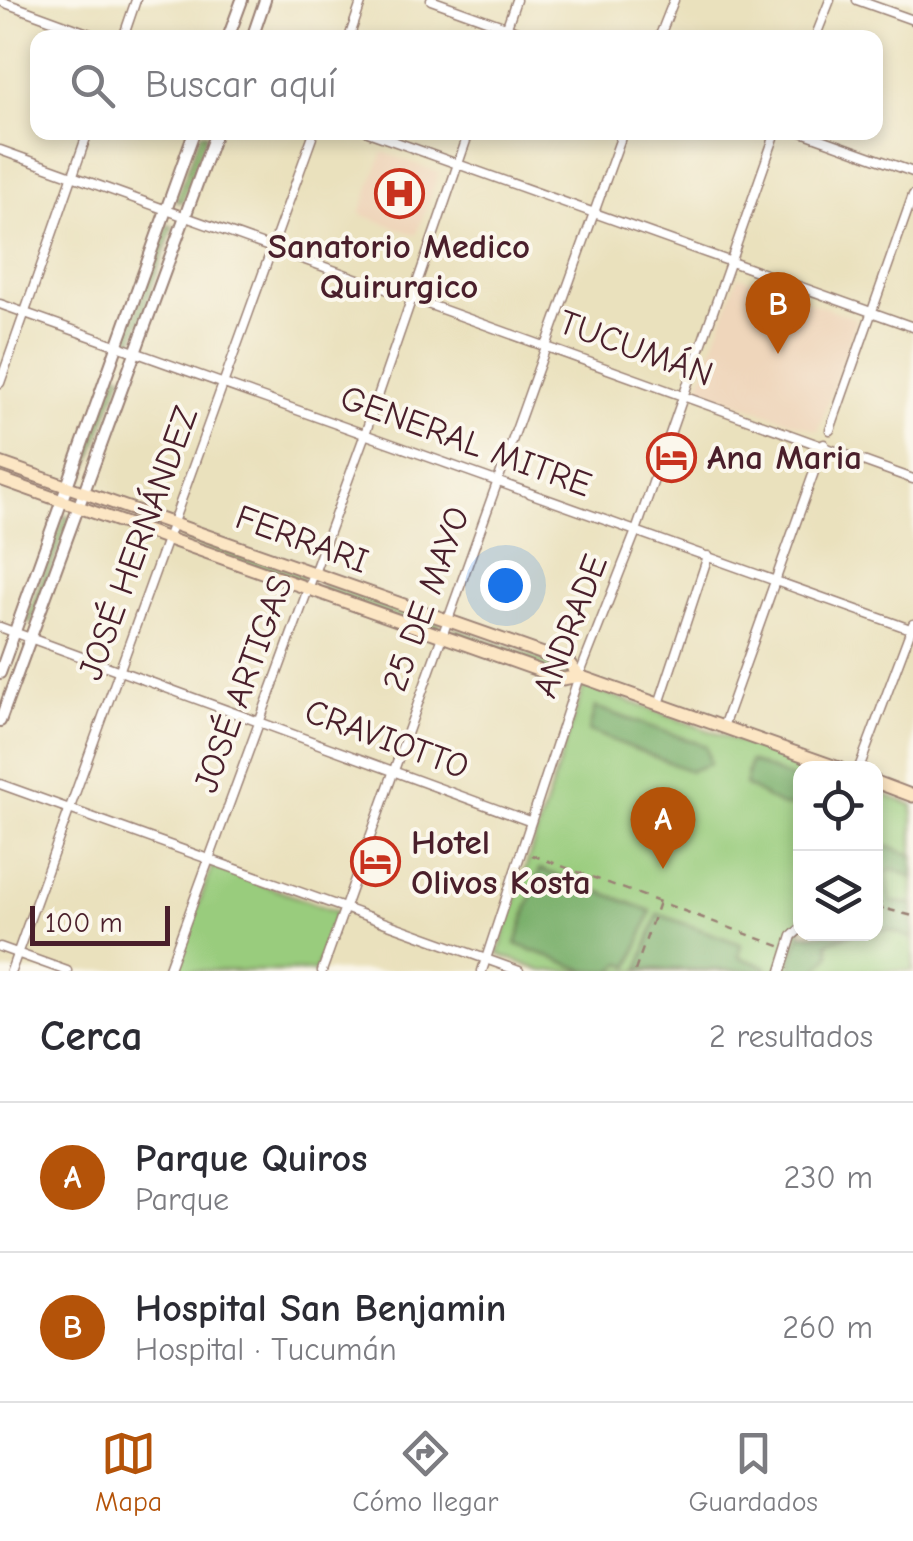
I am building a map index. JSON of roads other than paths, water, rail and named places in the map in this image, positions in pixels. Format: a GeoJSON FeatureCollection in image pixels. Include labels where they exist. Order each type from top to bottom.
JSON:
{"type":"FeatureCollection","features":[{"type":"Feature","properties":{"kind":"main road","name":"FERRARI"},"geometry":{"type":"LineString","coordinates":[[0,463],[569,663],[579,676]]}},
{"type":"Feature","properties":{"kind":"main road","name":"FERRARI"},"geometry":{"type":"LineString","coordinates":[[0,479],[563,679],[579,676],[820,761]]}},
{"type":"Feature","properties":{"kind":"main road"},"geometry":{"type":"LineString","coordinates":[[883,785],[913,796]]}},
{"type":"Feature","properties":{"kind":"street"},"geometry":{"type":"LineString","coordinates":[[125,30],[136,0]]}},
{"type":"Feature","properties":{"kind":"street"},"geometry":{"type":"LineString","coordinates":[[231,30],[242,0]]}},
{"type":"Feature","properties":{"kind":"street"},"geometry":{"type":"LineString","coordinates":[[255,30],[266,0]]}},
{"type":"Feature","properties":{"kind":"street"},"geometry":{"type":"LineString","coordinates":[[352,30],[362,0]]}},
{"type":"Feature","properties":{"kind":"street"},"geometry":{"type":"LineString","coordinates":[[431,0],[514,30]]}},
{"type":"Feature","properties":{"kind":"street"},"geometry":{"type":"LineString","coordinates":[[505,30],[516,0]]}},
{"type":"Feature","properties":{"kind":"street"},"geometry":{"type":"LineString","coordinates":[[662,30],[674,0]]}},
{"type":"Feature","properties":{"kind":"street"},"geometry":{"type":"LineString","coordinates":[[818,30],[830,0]]}},
{"type":"Feature","properties":{"kind":"street"},"geometry":{"type":"LineString","coordinates":[[857,0],[913,20]]}},
{"type":"Feature","properties":{"kind":"street"},"geometry":{"type":"LineString","coordinates":[[0,2],[79,30]]}},
{"type":"Feature","properties":{"kind":"street"},"geometry":{"type":"LineString","coordinates":[[0,382],[85,140]]}},
{"type":"Feature","properties":{"kind":"street"},"geometry":{"type":"LineString","coordinates":[[0,673],[191,140]]}},
{"type":"Feature","properties":{"kind":"street"},"geometry":{"type":"LineString","coordinates":[[0,721],[213,140]]}},
{"type":"Feature","properties":{"kind":"street","name":"JOSÉ HERNÁNDEZ"},"geometry":{"type":"LineString","coordinates":[[11,971],[226,385],[311,140]]}},
{"type":"Feature","properties":{"kind":"street"},"geometry":{"type":"LineString","coordinates":[[390,140],[913,326]]}},
{"type":"Feature","properties":{"kind":"street","name":"JOSÉ ARTIGAS"},"geometry":{"type":"LineString","coordinates":[[168,971],[365,434],[465,140]]}},
{"type":"Feature","properties":{"kind":"street","name":"25 DE MAYO"},"geometry":{"type":"LineString","coordinates":[[322,971],[620,140]]}},
{"type":"Feature","properties":{"kind":"street","name":"ANDRADE"},"geometry":{"type":"LineString","coordinates":[[482,971],[579,676],[636,531],[681,393],[773,140]]}},
{"type":"Feature","properties":{"kind":"street"},"geometry":{"type":"LineString","coordinates":[[824,140],[913,172]]}},
{"type":"Feature","properties":{"kind":"street","name":"TUCUMÁN"},"geometry":{"type":"LineString","coordinates":[[0,150],[913,479]]}},
{"type":"Feature","properties":{"kind":"street"},"geometry":{"type":"LineString","coordinates":[[830,430],[913,195]]}},
{"type":"Feature","properties":{"kind":"street","name":"GENERAL MITRE"},"geometry":{"type":"LineString","coordinates":[[0,304],[912,627]]}},
{"type":"Feature","properties":{"kind":"street"},"geometry":{"type":"LineString","coordinates":[[723,726],[824,444]]}},
{"type":"Feature","properties":{"kind":"street"},"geometry":{"type":"LineString","coordinates":[[659,704],[708,556]]}},
{"type":"Feature","properties":{"kind":"street","name":"CRAVIOTTO"},"geometry":{"type":"LineString","coordinates":[[0,627],[529,821]]}},
{"type":"Feature","properties":{"kind":"street"},"geometry":{"type":"LineString","coordinates":[[861,761],[912,627]]}},
{"type":"Feature","properties":{"kind":"street"},"geometry":{"type":"LineString","coordinates":[[0,784],[519,971]]}},
{"type":"Feature","properties":{"kind":"street"},"geometry":{"type":"LineString","coordinates":[[781,971],[793,941]]}},
{"type":"Feature","properties":{"kind":"street"},"geometry":{"type":"LineString","coordinates":[[0,946],[67,971]]}},
{"type":"Feature","properties":{"kind":"place","name":"Sanatorio Medico Quirurgico"},"geometry":{"type":"Point","coordinates":[399,194]}},
{"type":"Feature","properties":{"kind":"place","name":"Hospital San Benjamin"},"geometry":{"type":"Point","coordinates":[778,354]}},
{"type":"Feature","properties":{"kind":"place","name":"Ana Maria"},"geometry":{"type":"Point","coordinates":[672,457]}},
{"type":"Feature","properties":{"kind":"place","name":"Hotel Olivos Kosta"},"geometry":{"type":"Point","coordinates":[376,862]}},
{"type":"Feature","properties":{"kind":"place","name":"Parque Quiros"},"geometry":{"type":"Point","coordinates":[663,869]}}]}
